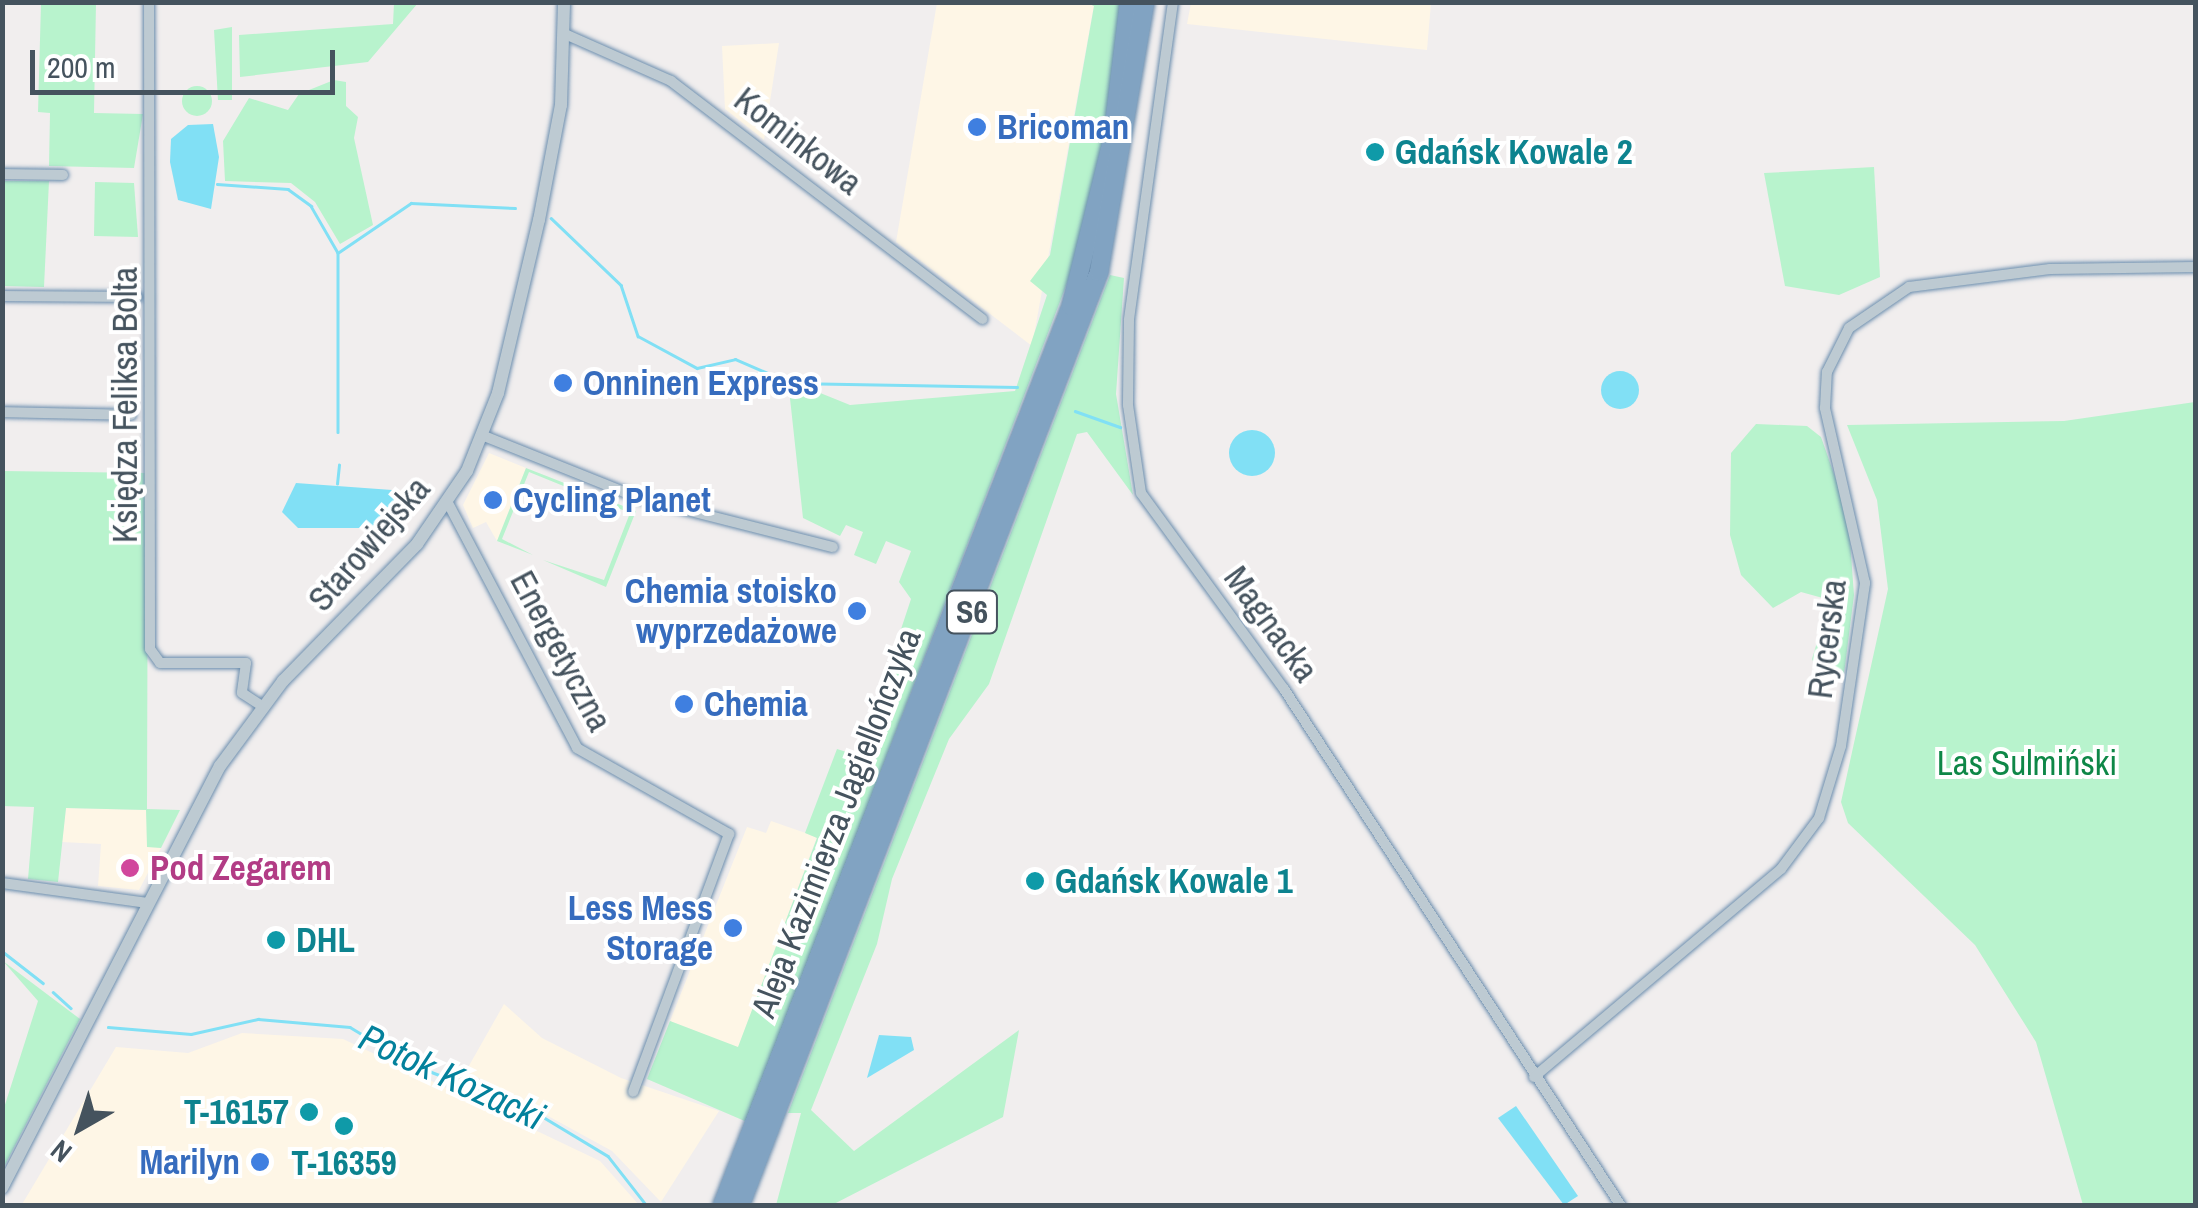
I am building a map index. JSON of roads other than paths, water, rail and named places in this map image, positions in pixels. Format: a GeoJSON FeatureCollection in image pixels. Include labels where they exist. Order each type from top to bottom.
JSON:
{"type":"FeatureCollection","features":[{"type":"Feature","properties":{"kind":"highway","name":"Aleja Kazimierza Jagiellończyka"},"geometry":{"type":"LineString","coordinates":[[722,1206],[1071,306],[1108,158],[1129,2]]}},
{"type":"Feature","properties":{"kind":"highway","name":"Aleja Kazimierza Jagiellończyka"},"geometry":{"type":"LineString","coordinates":[[740,1206],[1099,272],[1136,96],[1144,2]]}},
{"type":"Feature","properties":{"kind":"street","name":"Księdza Feliksa Bolta"},"geometry":{"type":"LineString","coordinates":[[149,2],[150,648],[160,664],[246,663],[242,694],[262,706]]}},
{"type":"Feature","properties":{"kind":"street","name":"Starowiejska"},"geometry":{"type":"LineString","coordinates":[[2,1188],[212,779],[262,706],[448,504],[484,436],[539,220],[566,34],[564,2]]}},
{"type":"Feature","properties":{"kind":"street","name":"Magnacka"},"geometry":{"type":"LineString","coordinates":[[1173,2],[1128,320],[1138,484],[1301,713],[1534,1078],[1621,1206]]}},
{"type":"Feature","properties":{"kind":"street","name":"Kominkowa"},"geometry":{"type":"LineString","coordinates":[[566,34],[672,80],[982,319]]}},
{"type":"Feature","properties":{"kind":"street"},"geometry":{"type":"LineString","coordinates":[[2,174],[63,175]]}},
{"type":"Feature","properties":{"kind":"street","name":"Rycerska"},"geometry":{"type":"LineString","coordinates":[[1534,1078],[1781,869],[1819,818],[1841,746],[1865,583],[1824,408],[1828,372],[1849,328],[1909,288],[2050,270],[2196,267]]}},
{"type":"Feature","properties":{"kind":"street"},"geometry":{"type":"LineString","coordinates":[[2,296],[136,298]]}},
{"type":"Feature","properties":{"kind":"street"},"geometry":{"type":"LineString","coordinates":[[2,412],[130,415]]}},
{"type":"Feature","properties":{"kind":"street"},"geometry":{"type":"LineString","coordinates":[[484,436],[639,498],[833,548]]}},
{"type":"Feature","properties":{"kind":"street","name":"Energetyczna"},"geometry":{"type":"LineString","coordinates":[[448,504],[576,748],[729,834],[633,1092]]}},
{"type":"Feature","properties":{"kind":"street"},"geometry":{"type":"LineString","coordinates":[[2,883],[148,904]]}},
{"type":"Feature","properties":{"kind":"water"},"geometry":{"type":"Polygon","coordinates":[[[213,124],[219,157],[211,209],[178,200],[170,162],[171,139],[188,125],[213,124]]]}},
{"type":"Feature","properties":{"kind":"water"},"geometry":{"type":"Polygon","coordinates":[[[1620,371],[1633,377],[1639,390],[1633,403],[1620,409],[1607,403],[1601,390],[1607,377],[1620,371]]]}},
{"type":"Feature","properties":{"kind":"water"},"geometry":{"type":"Polygon","coordinates":[[[1252,430],[1269,436],[1275,453],[1269,470],[1252,476],[1235,470],[1229,453],[1235,436],[1252,430]]]}},
{"type":"Feature","properties":{"kind":"water"},"geometry":{"type":"Polygon","coordinates":[[[296,483],[392,490],[399,528],[298,528],[282,512],[296,483]]]}},
{"type":"Feature","properties":{"kind":"water"},"geometry":{"type":"Polygon","coordinates":[[[879,1035],[911,1037],[914,1050],[867,1078],[879,1035]]]}},
{"type":"Feature","properties":{"kind":"water"},"geometry":{"type":"Polygon","coordinates":[[[1516,1106],[1578,1196],[1564,1205],[1498,1118],[1516,1106]]]}},
{"type":"Feature","properties":{"kind":"waterway"},"geometry":{"type":"LineString","coordinates":[[217,184],[288,189],[311,206],[338,253],[338,432]]}},
{"type":"Feature","properties":{"kind":"waterway"},"geometry":{"type":"LineString","coordinates":[[339,252],[411,203],[515,208]]}},
{"type":"Feature","properties":{"kind":"waterway"},"geometry":{"type":"LineString","coordinates":[[551,218],[621,285],[638,336],[697,368],[735,359],[791,383],[1017,387]]}},
{"type":"Feature","properties":{"kind":"waterway"},"geometry":{"type":"LineString","coordinates":[[1075,411],[1120,427]]}},
{"type":"Feature","properties":{"kind":"waterway"},"geometry":{"type":"LineString","coordinates":[[337,484],[339,465]]}},
{"type":"Feature","properties":{"kind":"waterway","name":"Potok Kozacki"},"geometry":{"type":"LineString","coordinates":[[2,951],[43,983]]}},
{"type":"Feature","properties":{"kind":"waterway","name":"Potok Kozacki"},"geometry":{"type":"LineString","coordinates":[[53,992],[71,1008]]}},
{"type":"Feature","properties":{"kind":"waterway","name":"Potok Kozacki"},"geometry":{"type":"LineString","coordinates":[[108,1027],[191,1034],[258,1019],[350,1027],[411,1064],[535,1112],[608,1156],[647,1206]]}},
{"type":"Feature","properties":{"kind":"place","name":"Bricoman"},"geometry":{"type":"Point","coordinates":[977,127]}},
{"type":"Feature","properties":{"kind":"place","name":"Gdańsk Kowale 2"},"geometry":{"type":"Point","coordinates":[1375,152]}},
{"type":"Feature","properties":{"kind":"place","name":"Onninen Express"},"geometry":{"type":"Point","coordinates":[563,383]}},
{"type":"Feature","properties":{"kind":"place","name":"Cycling Planet"},"geometry":{"type":"Point","coordinates":[493,500]}},
{"type":"Feature","properties":{"kind":"place","name":"Chemia stoisko wyprzedażowe"},"geometry":{"type":"Point","coordinates":[857,611]}},
{"type":"Feature","properties":{"kind":"place","name":"Chemia"},"geometry":{"type":"Point","coordinates":[684,704]}},
{"type":"Feature","properties":{"kind":"place","name":"Pod Zegarem"},"geometry":{"type":"Point","coordinates":[130,868]}},
{"type":"Feature","properties":{"kind":"place","name":"Gdańsk Kowale 1"},"geometry":{"type":"Point","coordinates":[1035,881]}},
{"type":"Feature","properties":{"kind":"place","name":"Less Mess Storage"},"geometry":{"type":"Point","coordinates":[733,928]}},
{"type":"Feature","properties":{"kind":"place","name":"DHL"},"geometry":{"type":"Point","coordinates":[276,940]}},
{"type":"Feature","properties":{"kind":"place","name":"T-16157"},"geometry":{"type":"Point","coordinates":[309,1112]}},
{"type":"Feature","properties":{"kind":"place","name":"T-16359"},"geometry":{"type":"Point","coordinates":[344,1126]}},
{"type":"Feature","properties":{"kind":"place","name":"Marilyn"},"geometry":{"type":"Point","coordinates":[260,1162]}},
{"type":"Feature","properties":{"kind":"park label","name":"Las Sulmiński"},"geometry":{"type":"Point","coordinates":[2027,763]}}]}
